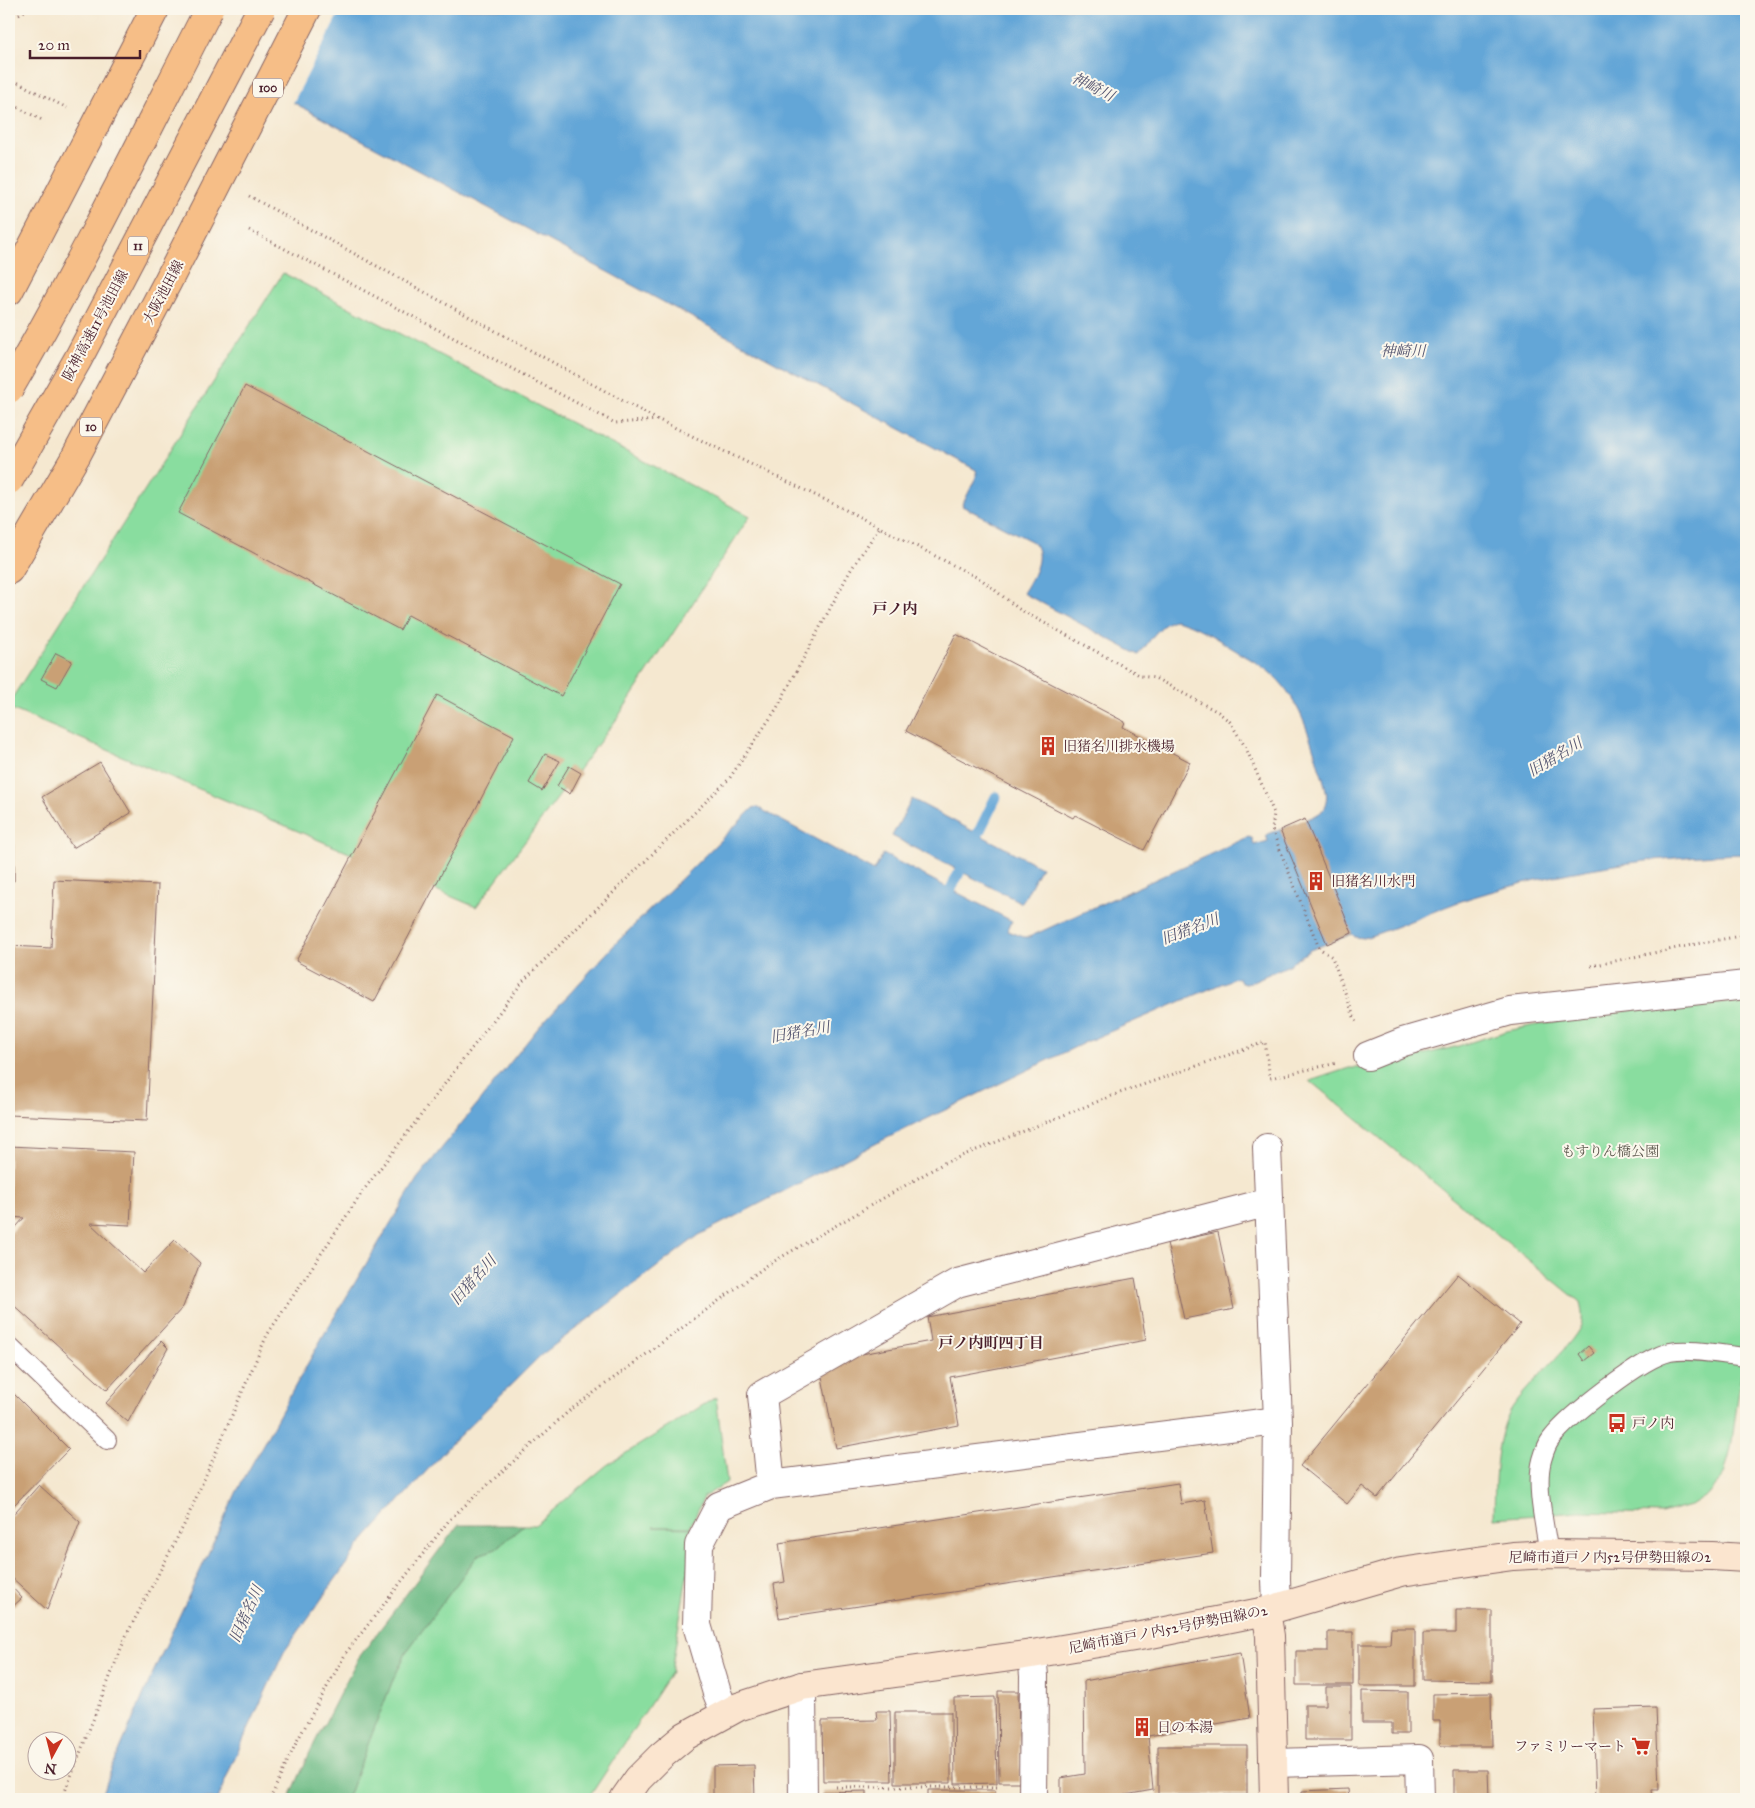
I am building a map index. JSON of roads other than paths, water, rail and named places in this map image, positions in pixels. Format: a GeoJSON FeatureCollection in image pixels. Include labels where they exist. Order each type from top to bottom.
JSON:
{"type":"FeatureCollection","features":[{"type":"Feature","properties":{"kind":"main road"},"geometry":{"type":"LineString","coordinates":[[9,291],[155,9]]}},
{"type":"Feature","properties":{"kind":"main road"},"geometry":{"type":"LineString","coordinates":[[9,389],[88,244],[209,9]]}},
{"type":"Feature","properties":{"kind":"main road","name":"阪神高速11号池田線"},"geometry":{"type":"LineString","coordinates":[[9,480],[78,359],[261,9]]}},
{"type":"Feature","properties":{"kind":"main road","name":"大阪池田線"},"geometry":{"type":"LineString","coordinates":[[9,570],[76,456],[228,167],[307,9]]}},
{"type":"Feature","properties":{"kind":"street"},"geometry":{"type":"LineString","coordinates":[[1368,1056],[1403,1042],[1510,1011],[1746,984]]}},
{"type":"Feature","properties":{"kind":"street"},"geometry":{"type":"LineString","coordinates":[[1267,1148],[1278,1421],[1276,1579],[1270,1636],[1274,1799]]}},
{"type":"Feature","properties":{"kind":"street"},"geometry":{"type":"LineString","coordinates":[[771,1485],[762,1395],[957,1284],[1269,1202]]}},
{"type":"Feature","properties":{"kind":"street"},"geometry":{"type":"LineString","coordinates":[[724,1714],[697,1625],[699,1545],[719,1506],[771,1485],[1278,1421]]}},
{"type":"Feature","properties":{"kind":"street","name":"尼崎市道戸ノ内52号伊勢田線の2"},"geometry":{"type":"LineString","coordinates":[[624,1799],[638,1779],[685,1736],[738,1707],[802,1686],[1032,1654],[1175,1630],[1272,1609],[1401,1572],[1513,1556],[1549,1554],[1746,1558]]}},
{"type":"Feature","properties":{"kind":"street"},"geometry":{"type":"LineString","coordinates":[[1032,1654],[1034,1676],[1033,1793]]}},
{"type":"Feature","properties":{"kind":"street"},"geometry":{"type":"LineString","coordinates":[[802,1686],[803,1793]]}},
{"type":"Feature","properties":{"kind":"street"},"geometry":{"type":"LineString","coordinates":[[1274,1763],[1419,1759],[1420,1799]]}},
{"type":"Feature","properties":{"kind":"lane"},"geometry":{"type":"LineString","coordinates":[[9,1346],[107,1440]]}},
{"type":"Feature","properties":{"kind":"lane"},"geometry":{"type":"LineString","coordinates":[[1549,1554],[1543,1518],[1540,1479],[1542,1460],[1550,1440],[1561,1429],[1597,1398],[1644,1362],[1671,1352],[1746,1357]]}},
{"type":"Feature","properties":{"kind":"water","name":"神崎川"},"geometry":{"type":"Polygon","coordinates":[[[125,9],[1746,9],[1746,854],[1642,861],[1572,872],[1470,898],[1364,938],[1355,937],[1352,934],[1310,950],[1287,966],[1246,984],[1241,983],[1239,978],[1235,978],[1086,1042],[883,1140],[699,1235],[540,1356],[449,1446],[359,1546],[284,1652],[231,1766],[218,1799],[101,1799],[111,1770],[152,1675],[237,1491],[323,1336],[417,1179],[538,1028],[618,941],[753,808],[757,807],[874,871],[883,854],[1012,921],[1007,931],[1029,937],[1248,837],[1252,838],[1254,845],[1268,841],[1266,835],[1318,814],[1325,806],[1326,800],[1324,783],[1312,743],[1297,707],[1283,685],[1258,664],[1203,631],[1175,620],[1159,629],[1139,655],[1023,593],[1036,568],[1038,561],[1037,548],[1033,542],[962,506],[977,475],[976,470],[334,125],[125,9]]]}},
{"type":"Feature","properties":{"kind":"water"},"geometry":{"type":"Polygon","coordinates":[[[912,799],[1041,867],[1022,903],[892,836],[912,799]]]}},
{"type":"Feature","properties":{"kind":"waterway"},"geometry":{"type":"LineString","coordinates":[[938,898],[951,889],[996,797]]}},
{"type":"Feature","properties":{"kind":"place","name":"旧猪名川排水機場"},"geometry":{"type":"Point","coordinates":[1048,746]}},
{"type":"Feature","properties":{"kind":"place","name":"旧猪名川水門"},"geometry":{"type":"Point","coordinates":[1316,881]}},
{"type":"Feature","properties":{"kind":"place","name":"戸ノ内"},"geometry":{"type":"Point","coordinates":[1617,1423]}},
{"type":"Feature","properties":{"kind":"place","name":"日の本湯"},"geometry":{"type":"Point","coordinates":[1142,1727]}},
{"type":"Feature","properties":{"kind":"place","name":"ファミリーマート"},"geometry":{"type":"Point","coordinates":[1641,1746]}},
{"type":"Feature","properties":{"kind":"district","name":"戸ノ内"},"geometry":{"type":"Point","coordinates":[895,609]}},
{"type":"Feature","properties":{"kind":"district","name":"戸ノ内町四丁目"},"geometry":{"type":"Point","coordinates":[991,1343]}},
{"type":"Feature","properties":{"kind":"water label","name":"旧猪名川"},"geometry":{"type":"Point","coordinates":[1555,757]}},
{"type":"Feature","properties":{"kind":"water label","name":"旧猪名川"},"geometry":{"type":"Point","coordinates":[1190,929]}},
{"type":"Feature","properties":{"kind":"water label","name":"旧猪名川"},"geometry":{"type":"Point","coordinates":[800,1032]}},
{"type":"Feature","properties":{"kind":"water label","name":"旧猪名川"},"geometry":{"type":"Point","coordinates":[473,1280]}},
{"type":"Feature","properties":{"kind":"water label","name":"旧猪名川"},"geometry":{"type":"Point","coordinates":[246,1614]}},
{"type":"Feature","properties":{"kind":"park label","name":"もすりん橋公園"},"geometry":{"type":"Point","coordinates":[1610,1151]}}]}
